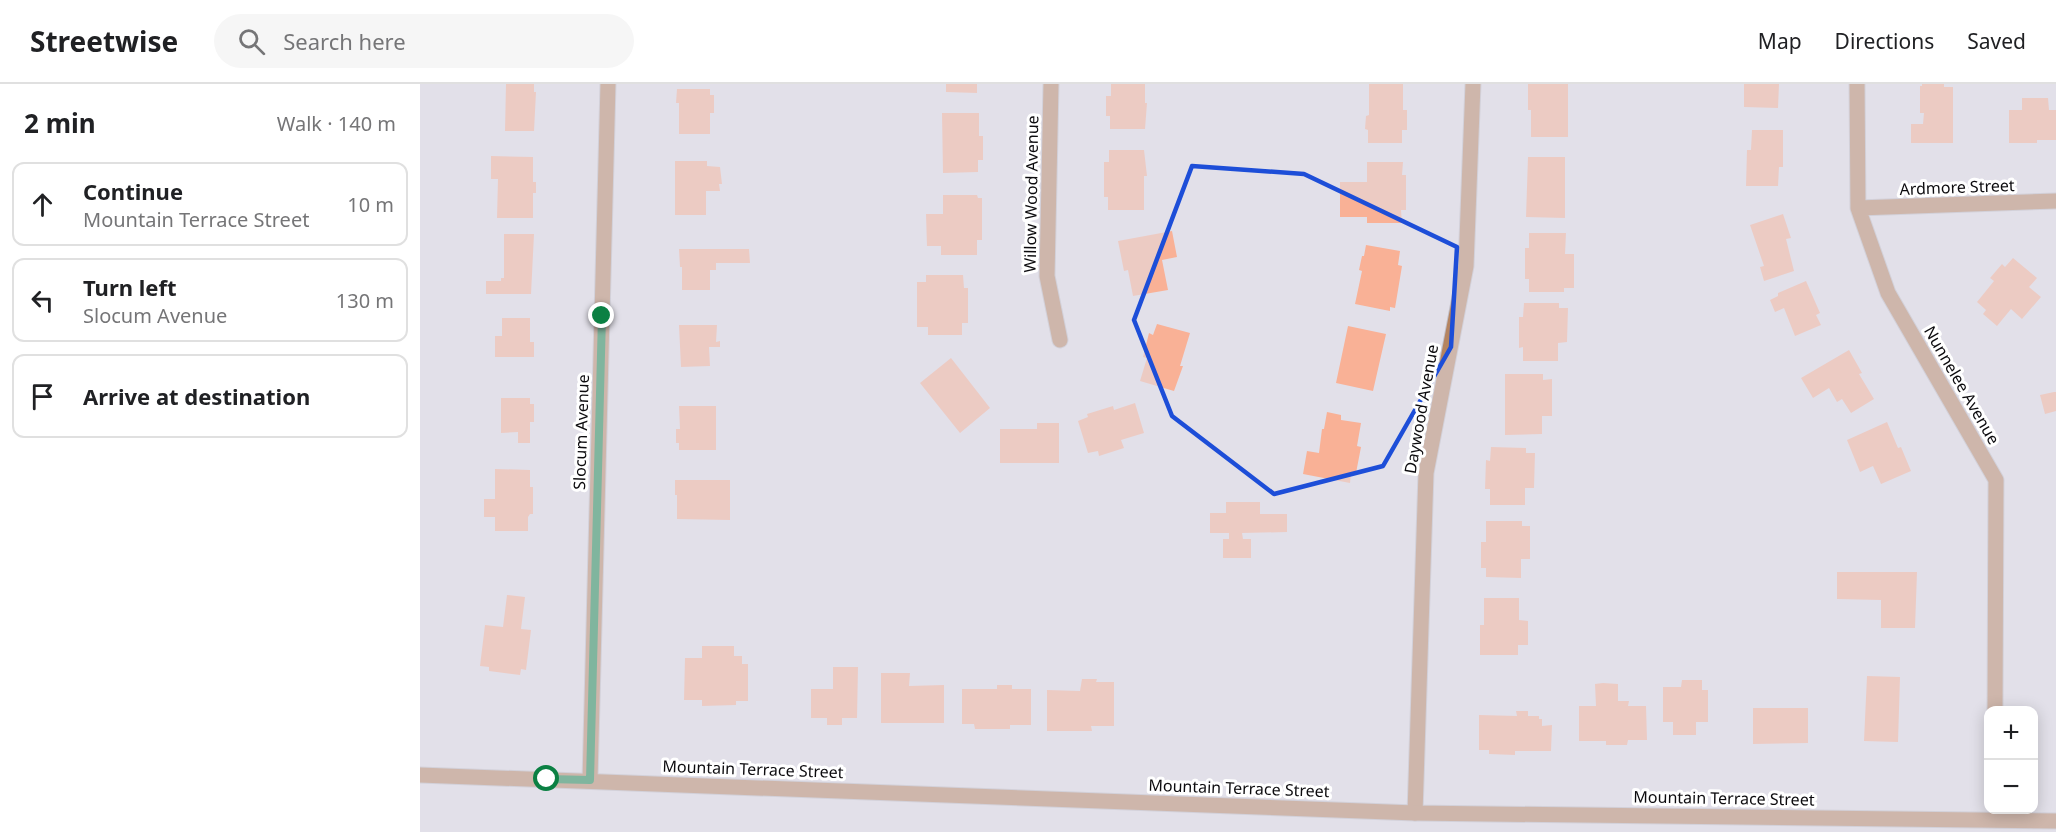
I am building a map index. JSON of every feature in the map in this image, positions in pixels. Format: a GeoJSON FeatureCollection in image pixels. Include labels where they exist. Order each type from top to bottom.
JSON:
{"type":"FeatureCollection","features":[{"type":"Feature","properties":{"kind":"street","name":"Slocum Avenue"},"geometry":{"type":"LineString","coordinates":[[590,780],[608,84]]}},
{"type":"Feature","properties":{"kind":"street","name":"Willow Wood Avenue"},"geometry":{"type":"LineString","coordinates":[[1051,84],[1047,276],[1060,340]]}},
{"type":"Feature","properties":{"kind":"street","name":"Daywood Avenue"},"geometry":{"type":"LineString","coordinates":[[1415,813],[1426,472],[1466,266],[1473,84]]}},
{"type":"Feature","properties":{"kind":"street","name":"Nunnelee Avenue"},"geometry":{"type":"LineString","coordinates":[[1857,84],[1858,208],[1888,293],[1996,480],[1995,706]]}},
{"type":"Feature","properties":{"kind":"street","name":"Ardmore Street"},"geometry":{"type":"LineString","coordinates":[[1858,208],[2056,201]]}},
{"type":"Feature","properties":{"kind":"street","name":"Mountain Terrace Street"},"geometry":{"type":"LineString","coordinates":[[420,775],[1415,813],[1984,814]]}},
{"type":"Feature","properties":{"kind":"street","name":"Mountain Terrace Street"},"geometry":{"type":"LineString","coordinates":[[1995,814],[2056,820]]}},
{"type":"Feature","properties":{"kind":"highlighted area"},"geometry":{"type":"Polygon","coordinates":[[[1192,166],[1304,174],[1457,247],[1451,347],[1383,466],[1274,494],[1172,416],[1134,320],[1192,166]]]}},
{"type":"Feature","properties":{"kind":"building"},"geometry":{"type":"Polygon","coordinates":[[[506,84],[534,84],[534,92],[536,92],[534,131],[505,131],[506,84]]]}},
{"type":"Feature","properties":{"kind":"building"},"geometry":{"type":"Polygon","coordinates":[[[946,84],[977,84],[977,93],[946,92],[946,84]]]}},
{"type":"Feature","properties":{"kind":"building"},"geometry":{"type":"Polygon","coordinates":[[[1111,84],[1145,84],[1145,103],[1147,103],[1145,129],[1110,129],[1110,116],[1106,116],[1106,96],[1111,96],[1111,84]]]}},
{"type":"Feature","properties":{"kind":"building"},"geometry":{"type":"Polygon","coordinates":[[[1369,84],[1403,84],[1403,110],[1407,110],[1407,130],[1402,130],[1402,143],[1368,143],[1368,130],[1365,129],[1366,116],[1369,115],[1369,84]]]}},
{"type":"Feature","properties":{"kind":"building"},"geometry":{"type":"Polygon","coordinates":[[[1528,84],[1568,84],[1568,137],[1531,137],[1528,84]]]}},
{"type":"Feature","properties":{"kind":"building"},"geometry":{"type":"Polygon","coordinates":[[[1744,84],[1779,84],[1778,108],[1744,107],[1744,84]]]}},
{"type":"Feature","properties":{"kind":"building"},"geometry":{"type":"Polygon","coordinates":[[[1922,84],[1944,84],[1944,87],[1953,87],[1953,143],[1911,143],[1911,124],[1923,124],[1924,113],[1920,113],[1920,86],[1922,84]]]}},
{"type":"Feature","properties":{"kind":"building"},"geometry":{"type":"Polygon","coordinates":[[[677,89],[710,89],[710,95],[714,95],[714,113],[710,113],[710,134],[679,134],[677,89]]]}},
{"type":"Feature","properties":{"kind":"building"},"geometry":{"type":"Polygon","coordinates":[[[2022,98],[2048,98],[2049,110],[2056,110],[2056,140],[2009,143],[2009,110],[2022,110],[2022,98]]]}},
{"type":"Feature","properties":{"kind":"building"},"geometry":{"type":"Polygon","coordinates":[[[942,113],[979,113],[979,136],[983,136],[983,160],[978,160],[978,172],[943,173],[942,113]]]}},
{"type":"Feature","properties":{"kind":"building"},"geometry":{"type":"Polygon","coordinates":[[[1752,130],[1783,130],[1783,167],[1779,167],[1778,186],[1746,186],[1747,150],[1751,150],[1752,130]]]}},
{"type":"Feature","properties":{"kind":"building"},"geometry":{"type":"Polygon","coordinates":[[[1109,150],[1144,150],[1147,176],[1144,176],[1144,210],[1108,210],[1108,197],[1104,197],[1104,162],[1109,162],[1109,150]]]}},
{"type":"Feature","properties":{"kind":"building"},"geometry":{"type":"Polygon","coordinates":[[[491,156],[533,157],[533,182],[536,182],[536,193],[533,193],[533,218],[497,218],[498,179],[491,179],[491,156]]]}},
{"type":"Feature","properties":{"kind":"building"},"geometry":{"type":"Polygon","coordinates":[[[1528,157],[1565,157],[1565,218],[1526,217],[1528,157]]]}},
{"type":"Feature","properties":{"kind":"building"},"geometry":{"type":"Polygon","coordinates":[[[675,161],[707,161],[707,166],[720,167],[722,184],[719,184],[720,191],[706,191],[706,215],[675,215],[675,161]]]}},
{"type":"Feature","properties":{"kind":"building"},"geometry":{"type":"Polygon","coordinates":[[[1367,162],[1403,162],[1402,175],[1406,175],[1406,210],[1401,210],[1402,223],[1367,223],[1367,217],[1340,217],[1340,182],[1367,182],[1367,162]]]}},
{"type":"Feature","properties":{"kind":"building"},"geometry":{"type":"Polygon","coordinates":[[[943,195],[977,195],[978,198],[982,198],[982,240],[977,240],[977,255],[941,255],[941,246],[927,246],[926,214],[943,214],[943,195]]]}},
{"type":"Feature","properties":{"kind":"building"},"geometry":{"type":"Polygon","coordinates":[[[1783,214],[1791,238],[1786,239],[1794,271],[1764,281],[1760,267],[1764,266],[1750,225],[1783,214]]]}},
{"type":"Feature","properties":{"kind":"building"},"geometry":{"type":"Polygon","coordinates":[[[1172,231],[1177,257],[1162,260],[1168,290],[1133,296],[1128,270],[1124,271],[1118,241],[1172,231]]]}},
{"type":"Feature","properties":{"kind":"building"},"geometry":{"type":"Polygon","coordinates":[[[1529,233],[1566,233],[1565,254],[1574,254],[1574,288],[1564,288],[1564,292],[1529,292],[1529,279],[1525,279],[1525,248],[1529,248],[1529,233]]]}},
{"type":"Feature","properties":{"kind":"building"},"geometry":{"type":"Polygon","coordinates":[[[504,234],[534,234],[531,294],[486,294],[486,281],[501,281],[501,278],[504,278],[504,234]]]}},
{"type":"Feature","properties":{"kind":"building"},"geometry":{"type":"Polygon","coordinates":[[[1366,245],[1400,251],[1398,265],[1402,266],[1395,308],[1390,307],[1390,311],[1355,304],[1362,271],[1359,270],[1366,245]]]}},
{"type":"Feature","properties":{"kind":"building"},"geometry":{"type":"Polygon","coordinates":[[[679,249],[749,249],[750,263],[716,263],[716,270],[710,270],[710,290],[682,290],[679,249]]]}},
{"type":"Feature","properties":{"kind":"building"},"geometry":{"type":"Polygon","coordinates":[[[2013,258],[2037,278],[2029,287],[2041,297],[2022,319],[2011,309],[1997,326],[1983,314],[1986,310],[1977,302],[1994,281],[1990,278],[2002,264],[2005,267],[2013,258]]]}},
{"type":"Feature","properties":{"kind":"building"},"geometry":{"type":"Polygon","coordinates":[[[926,275],[963,275],[964,288],[968,288],[968,323],[962,323],[962,335],[928,335],[928,327],[917,327],[917,282],[926,282],[926,275]]]}},
{"type":"Feature","properties":{"kind":"building"},"geometry":{"type":"Polygon","coordinates":[[[1806,281],[1820,313],[1816,315],[1821,325],[1795,336],[1784,308],[1775,312],[1770,300],[1778,296],[1778,293],[1806,281]]]}},
{"type":"Feature","properties":{"kind":"building"},"geometry":{"type":"Polygon","coordinates":[[[1524,303],[1559,303],[1559,308],[1568,308],[1567,342],[1558,343],[1558,361],[1523,361],[1523,347],[1519,348],[1519,317],[1523,317],[1524,303]]]}},
{"type":"Feature","properties":{"kind":"building"},"geometry":{"type":"Polygon","coordinates":[[[502,318],[530,318],[530,342],[534,342],[534,357],[495,357],[495,336],[502,336],[502,318]]]}},
{"type":"Feature","properties":{"kind":"building"},"geometry":{"type":"Polygon","coordinates":[[[1157,324],[1190,333],[1180,366],[1183,366],[1174,391],[1140,381],[1147,358],[1143,357],[1149,333],[1153,335],[1157,324]]]}},
{"type":"Feature","properties":{"kind":"building"},"geometry":{"type":"Polygon","coordinates":[[[679,325],[717,325],[716,342],[720,341],[720,347],[709,347],[710,366],[681,367],[679,325]]]}},
{"type":"Feature","properties":{"kind":"building"},"geometry":{"type":"Polygon","coordinates":[[[1348,326],[1386,334],[1373,391],[1336,383],[1348,326]]]}},
{"type":"Feature","properties":{"kind":"building"},"geometry":{"type":"Polygon","coordinates":[[[1849,350],[1862,373],[1859,374],[1874,399],[1851,413],[1842,399],[1837,402],[1829,388],[1813,398],[1801,378],[1849,350]]]}},
{"type":"Feature","properties":{"kind":"building"},"geometry":{"type":"Polygon","coordinates":[[[951,358],[990,408],[960,433],[920,383],[951,358]]]}},
{"type":"Feature","properties":{"kind":"building"},"geometry":{"type":"Polygon","coordinates":[[[1505,374],[1543,374],[1543,380],[1552,379],[1552,416],[1542,416],[1542,434],[1505,435],[1505,374]]]}},
{"type":"Feature","properties":{"kind":"building"},"geometry":{"type":"Polygon","coordinates":[[[2056,392],[2056,411],[2045,414],[2040,395],[2056,392]]]}},
{"type":"Feature","properties":{"kind":"building"},"geometry":{"type":"Polygon","coordinates":[[[501,398],[530,398],[530,404],[534,404],[534,422],[530,422],[530,443],[518,443],[518,432],[501,433],[501,398]]]}},
{"type":"Feature","properties":{"kind":"building"},"geometry":{"type":"Polygon","coordinates":[[[1135,403],[1144,433],[1121,440],[1124,448],[1099,456],[1098,451],[1088,453],[1078,421],[1088,417],[1087,414],[1113,406],[1114,410],[1135,403]]]}},
{"type":"Feature","properties":{"kind":"building"},"geometry":{"type":"Polygon","coordinates":[[[679,406],[716,406],[716,450],[679,450],[679,443],[676,443],[676,429],[680,429],[679,406]]]}},
{"type":"Feature","properties":{"kind":"building"},"geometry":{"type":"Polygon","coordinates":[[[1327,412],[1341,415],[1341,420],[1361,423],[1357,446],[1361,447],[1356,473],[1351,473],[1350,483],[1303,474],[1307,451],[1319,453],[1327,412]]]}},
{"type":"Feature","properties":{"kind":"building"},"geometry":{"type":"Polygon","coordinates":[[[1887,422],[1911,471],[1881,484],[1873,466],[1860,472],[1847,440],[1887,422]]]}},
{"type":"Feature","properties":{"kind":"building"},"geometry":{"type":"Polygon","coordinates":[[[1037,423],[1059,423],[1059,463],[1000,463],[1000,429],[1037,429],[1037,423]]]}},
{"type":"Feature","properties":{"kind":"building"},"geometry":{"type":"Polygon","coordinates":[[[1491,447],[1526,448],[1526,453],[1535,453],[1534,488],[1525,488],[1525,505],[1490,505],[1490,489],[1485,489],[1486,460],[1490,461],[1491,447]]]}},
{"type":"Feature","properties":{"kind":"building"},"geometry":{"type":"Polygon","coordinates":[[[495,469],[530,470],[530,487],[533,487],[533,514],[528,517],[528,531],[495,531],[495,517],[484,517],[484,499],[495,499],[495,469]]]}},
{"type":"Feature","properties":{"kind":"building"},"geometry":{"type":"Polygon","coordinates":[[[675,480],[730,480],[730,520],[677,519],[675,480]]]}},
{"type":"Feature","properties":{"kind":"building"},"geometry":{"type":"Polygon","coordinates":[[[1226,502],[1260,502],[1260,514],[1287,514],[1287,532],[1242,533],[1243,539],[1251,539],[1251,558],[1223,558],[1223,539],[1229,539],[1229,533],[1210,533],[1210,513],[1226,513],[1226,502]]]}},
{"type":"Feature","properties":{"kind":"building"},"geometry":{"type":"Polygon","coordinates":[[[1486,521],[1522,521],[1522,526],[1530,526],[1530,559],[1521,559],[1521,578],[1486,577],[1486,568],[1481,568],[1481,542],[1486,542],[1486,521]]]}},
{"type":"Feature","properties":{"kind":"building"},"geometry":{"type":"Polygon","coordinates":[[[1837,572],[1917,572],[1915,628],[1881,628],[1881,600],[1837,599],[1837,572]]]}},
{"type":"Feature","properties":{"kind":"building"},"geometry":{"type":"Polygon","coordinates":[[[507,595],[525,597],[521,629],[531,630],[526,670],[521,669],[520,675],[489,671],[489,667],[480,666],[485,625],[503,627],[507,595]]]}},
{"type":"Feature","properties":{"kind":"building"},"geometry":{"type":"Polygon","coordinates":[[[1484,598],[1519,598],[1519,620],[1528,621],[1528,645],[1518,645],[1518,655],[1480,655],[1480,625],[1484,625],[1484,598]]]}},
{"type":"Feature","properties":{"kind":"building"},"geometry":{"type":"Polygon","coordinates":[[[702,646],[734,646],[734,656],[742,656],[742,664],[748,664],[748,701],[736,701],[736,705],[702,706],[702,700],[684,700],[685,658],[702,658],[702,646]]]}},
{"type":"Feature","properties":{"kind":"building"},"geometry":{"type":"Polygon","coordinates":[[[833,667],[858,667],[857,718],[842,718],[842,725],[827,725],[827,718],[811,718],[811,689],[833,689],[833,667]]]}},
{"type":"Feature","properties":{"kind":"building"},"geometry":{"type":"Polygon","coordinates":[[[881,673],[910,673],[909,686],[944,685],[944,723],[881,723],[881,673]]]}},
{"type":"Feature","properties":{"kind":"building"},"geometry":{"type":"Polygon","coordinates":[[[1867,676],[1900,677],[1898,742],[1864,741],[1867,676]]]}},
{"type":"Feature","properties":{"kind":"building"},"geometry":{"type":"Polygon","coordinates":[[[1082,679],[1114,682],[1114,726],[1091,726],[1092,731],[1047,731],[1047,690],[1080,691],[1082,679]]]}},
{"type":"Feature","properties":{"kind":"building"},"geometry":{"type":"Polygon","coordinates":[[[1682,680],[1702,680],[1702,690],[1708,690],[1708,722],[1696,722],[1696,735],[1673,735],[1673,722],[1663,722],[1663,687],[1681,687],[1682,680]]]}},
{"type":"Feature","properties":{"kind":"building"},"geometry":{"type":"Polygon","coordinates":[[[1595,684],[1618,684],[1618,701],[1629,701],[1628,706],[1646,706],[1647,740],[1628,740],[1627,745],[1606,745],[1606,741],[1579,741],[1579,706],[1596,706],[1595,684]]]}},
{"type":"Feature","properties":{"kind":"building"},"geometry":{"type":"Polygon","coordinates":[[[997,685],[1012,685],[1012,689],[1031,689],[1031,725],[1010,725],[1010,729],[975,729],[974,724],[962,724],[962,689],[997,689],[997,685]]]}},
{"type":"Feature","properties":{"kind":"building"},"geometry":{"type":"Polygon","coordinates":[[[1753,708],[1808,708],[1808,743],[1753,744],[1753,708]]]}},
{"type":"Feature","properties":{"kind":"building"},"geometry":{"type":"Polygon","coordinates":[[[1516,711],[1528,711],[1528,716],[1539,716],[1539,719],[1542,719],[1542,726],[1552,725],[1551,751],[1515,751],[1515,755],[1489,754],[1489,750],[1479,750],[1479,715],[1517,716],[1516,711]]]}},
{"type":"Feature","properties":{"kind":"route"},"geometry":{"type":"LineString","coordinates":[[547,779],[590,780],[602,316]]}}]}
